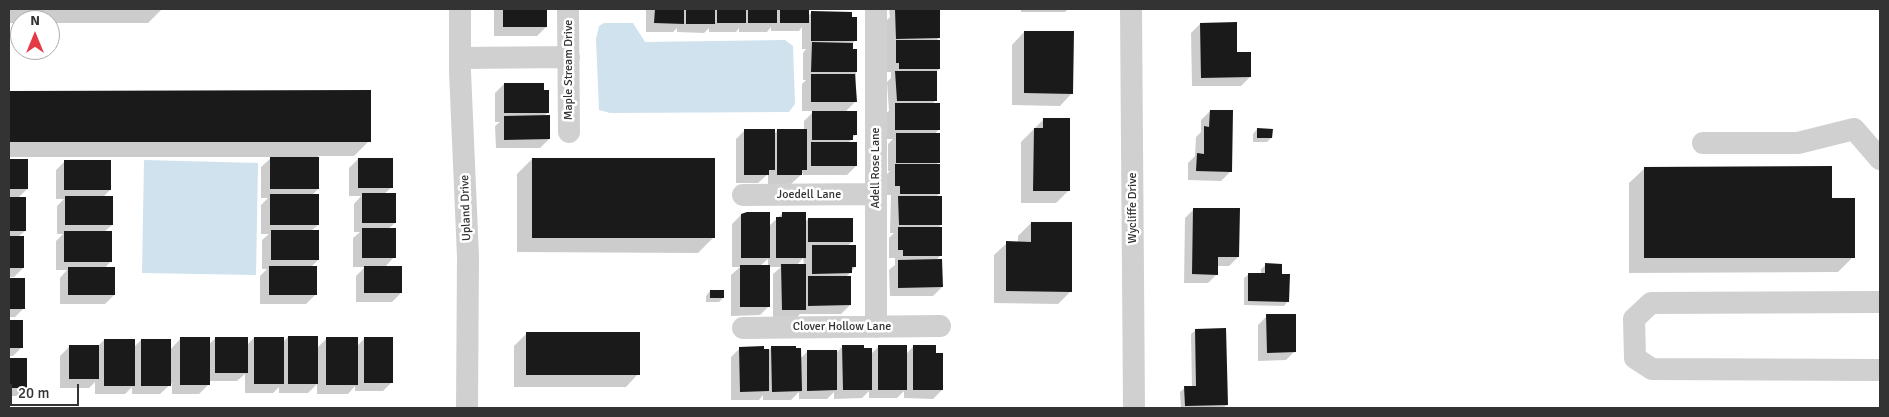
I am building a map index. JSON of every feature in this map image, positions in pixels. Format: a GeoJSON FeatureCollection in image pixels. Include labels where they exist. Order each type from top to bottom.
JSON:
{"type":"FeatureCollection","features":[{"type":"Feature","properties":{"kind":"street","name":"Upland Drive"},"geometry":{"type":"LineString","coordinates":[[460,9],[460,58],[468,257],[468,408]]}},
{"type":"Feature","properties":{"kind":"street","name":"Maple Stream Drive"},"geometry":{"type":"LineString","coordinates":[[568,9],[569,132]]}},
{"type":"Feature","properties":{"kind":"street","name":"Adell Rose Lane"},"geometry":{"type":"LineString","coordinates":[[876,9],[876,326]]}},
{"type":"Feature","properties":{"kind":"street","name":"Wycliffe Drive"},"geometry":{"type":"LineString","coordinates":[[1131,9],[1134,408]]}},
{"type":"Feature","properties":{"kind":"street"},"geometry":{"type":"LineString","coordinates":[[460,58],[569,57]]}},
{"type":"Feature","properties":{"kind":"street"},"geometry":{"type":"LineString","coordinates":[[1704,143],[1798,143],[1854,128],[1880,159]]}},
{"type":"Feature","properties":{"kind":"street","name":"Joedell Lane"},"geometry":{"type":"LineString","coordinates":[[743,195],[876,194]]}},
{"type":"Feature","properties":{"kind":"street"},"geometry":{"type":"LineString","coordinates":[[1880,302],[1651,303],[1634,319],[1635,358],[1652,369],[1880,370]]}},
{"type":"Feature","properties":{"kind":"street","name":"Clover Hollow Lane"},"geometry":{"type":"LineString","coordinates":[[743,328],[940,326]]}},
{"type":"Feature","properties":{"kind":"water"},"geometry":{"type":"Polygon","coordinates":[[[604,23],[633,23],[645,42],[785,40],[793,46],[795,104],[789,112],[610,113],[599,110],[596,39],[599,26],[604,23]]]}},
{"type":"Feature","properties":{"kind":"water"},"geometry":{"type":"Polygon","coordinates":[[[144,160],[258,163],[256,275],[142,273],[144,160]]]}},
{"type":"Feature","properties":{"kind":"building"},"geometry":{"type":"Polygon","coordinates":[[[503,9],[547,9],[547,27],[503,27],[503,9]]]}},
{"type":"Feature","properties":{"kind":"building"},"geometry":{"type":"Polygon","coordinates":[[[655,9],[684,9],[684,24],[654,23],[655,9]]]}},
{"type":"Feature","properties":{"kind":"building"},"geometry":{"type":"Polygon","coordinates":[[[686,9],[715,9],[715,24],[686,24],[686,9]]]}},
{"type":"Feature","properties":{"kind":"building"},"geometry":{"type":"Polygon","coordinates":[[[717,9],[746,9],[746,23],[717,23],[717,9]]]}},
{"type":"Feature","properties":{"kind":"building"},"geometry":{"type":"Polygon","coordinates":[[[748,9],[777,9],[777,23],[748,23],[748,9]]]}},
{"type":"Feature","properties":{"kind":"building"},"geometry":{"type":"Polygon","coordinates":[[[780,9],[809,9],[809,23],[780,23],[780,9]]]}},
{"type":"Feature","properties":{"kind":"building"},"geometry":{"type":"Polygon","coordinates":[[[940,9],[940,38],[896,39],[895,10],[940,9]]]}},
{"type":"Feature","properties":{"kind":"building"},"geometry":{"type":"Polygon","coordinates":[[[811,11],[852,12],[852,17],[857,17],[857,41],[811,41],[811,11]]]}},
{"type":"Feature","properties":{"kind":"building"},"geometry":{"type":"Polygon","coordinates":[[[1237,22],[1237,52],[1251,52],[1251,77],[1201,78],[1200,23],[1237,22]]]}},
{"type":"Feature","properties":{"kind":"building"},"geometry":{"type":"Polygon","coordinates":[[[1024,31],[1074,31],[1073,94],[1024,93],[1024,31]]]}},
{"type":"Feature","properties":{"kind":"building"},"geometry":{"type":"Polygon","coordinates":[[[896,40],[940,40],[940,69],[899,69],[899,63],[896,63],[896,40]]]}},
{"type":"Feature","properties":{"kind":"building"},"geometry":{"type":"Polygon","coordinates":[[[812,42],[853,43],[853,49],[857,49],[857,72],[811,72],[812,42]]]}},
{"type":"Feature","properties":{"kind":"building"},"geometry":{"type":"Polygon","coordinates":[[[895,71],[937,71],[937,101],[897,101],[895,71]]]}},
{"type":"Feature","properties":{"kind":"building"},"geometry":{"type":"Polygon","coordinates":[[[811,74],[855,74],[857,102],[811,102],[811,74]]]}},
{"type":"Feature","properties":{"kind":"building"},"geometry":{"type":"Polygon","coordinates":[[[504,83],[544,83],[544,90],[549,90],[549,113],[504,113],[504,83]]]}},
{"type":"Feature","properties":{"kind":"building"},"geometry":{"type":"Polygon","coordinates":[[[371,90],[371,142],[9,142],[9,91],[371,90]]]}},
{"type":"Feature","properties":{"kind":"building"},"geometry":{"type":"Polygon","coordinates":[[[895,103],[940,103],[940,130],[895,130],[895,103]]]}},
{"type":"Feature","properties":{"kind":"building"},"geometry":{"type":"Polygon","coordinates":[[[1210,110],[1233,110],[1232,172],[1196,171],[1197,153],[1204,154],[1204,126],[1209,127],[1210,110]]]}},
{"type":"Feature","properties":{"kind":"building"},"geometry":{"type":"Polygon","coordinates":[[[812,111],[857,111],[857,135],[853,135],[853,140],[812,140],[812,111]]]}},
{"type":"Feature","properties":{"kind":"building"},"geometry":{"type":"Polygon","coordinates":[[[550,115],[550,139],[504,140],[504,116],[550,115]]]}},
{"type":"Feature","properties":{"kind":"building"},"geometry":{"type":"Polygon","coordinates":[[[1043,118],[1070,118],[1070,191],[1033,191],[1034,128],[1043,128],[1043,118]]]}},
{"type":"Feature","properties":{"kind":"building"},"geometry":{"type":"Polygon","coordinates":[[[1257,128],[1273,129],[1272,138],[1257,138],[1257,128]]]}},
{"type":"Feature","properties":{"kind":"building"},"geometry":{"type":"Polygon","coordinates":[[[744,129],[775,129],[775,170],[769,170],[769,175],[744,175],[744,129]]]}},
{"type":"Feature","properties":{"kind":"building"},"geometry":{"type":"Polygon","coordinates":[[[777,129],[807,129],[807,170],[802,170],[802,175],[777,175],[777,129]]]}},
{"type":"Feature","properties":{"kind":"building"},"geometry":{"type":"Polygon","coordinates":[[[896,133],[940,133],[940,163],[896,163],[896,133]]]}},
{"type":"Feature","properties":{"kind":"building"},"geometry":{"type":"Polygon","coordinates":[[[811,142],[857,142],[857,166],[811,166],[811,142]]]}},
{"type":"Feature","properties":{"kind":"building"},"geometry":{"type":"Polygon","coordinates":[[[270,157],[319,157],[319,189],[270,189],[270,157]]]}},
{"type":"Feature","properties":{"kind":"building"},"geometry":{"type":"Polygon","coordinates":[[[358,158],[393,158],[393,188],[358,188],[358,158]]]}},
{"type":"Feature","properties":{"kind":"building"},"geometry":{"type":"Polygon","coordinates":[[[532,158],[715,158],[715,238],[532,238],[532,158]]]}},
{"type":"Feature","properties":{"kind":"building"},"geometry":{"type":"Polygon","coordinates":[[[9,159],[28,159],[28,189],[9,189],[9,159]]]}},
{"type":"Feature","properties":{"kind":"building"},"geometry":{"type":"Polygon","coordinates":[[[64,160],[111,160],[111,190],[64,190],[64,160]]]}},
{"type":"Feature","properties":{"kind":"building"},"geometry":{"type":"Polygon","coordinates":[[[895,164],[940,164],[940,194],[900,194],[900,186],[895,186],[895,164]]]}},
{"type":"Feature","properties":{"kind":"building"},"geometry":{"type":"Polygon","coordinates":[[[1832,166],[1832,198],[1855,198],[1855,258],[1644,258],[1644,167],[1832,166]]]}},
{"type":"Feature","properties":{"kind":"building"},"geometry":{"type":"Polygon","coordinates":[[[362,193],[396,193],[396,223],[362,223],[362,193]]]}},
{"type":"Feature","properties":{"kind":"building"},"geometry":{"type":"Polygon","coordinates":[[[270,194],[319,194],[319,225],[270,225],[270,194]]]}},
{"type":"Feature","properties":{"kind":"building"},"geometry":{"type":"Polygon","coordinates":[[[65,196],[113,196],[113,225],[65,225],[65,196]]]}},
{"type":"Feature","properties":{"kind":"building"},"geometry":{"type":"Polygon","coordinates":[[[898,196],[942,196],[942,225],[899,225],[898,196]]]}},
{"type":"Feature","properties":{"kind":"building"},"geometry":{"type":"Polygon","coordinates":[[[9,197],[26,197],[26,231],[9,231],[9,197]]]}},
{"type":"Feature","properties":{"kind":"building"},"geometry":{"type":"Polygon","coordinates":[[[1193,208],[1240,208],[1239,257],[1218,257],[1218,275],[1192,274],[1193,208]]]}},
{"type":"Feature","properties":{"kind":"building"},"geometry":{"type":"Polygon","coordinates":[[[747,212],[770,212],[770,258],[741,258],[741,214],[747,212]]]}},
{"type":"Feature","properties":{"kind":"building"},"geometry":{"type":"Polygon","coordinates":[[[782,212],[806,212],[806,258],[776,258],[776,217],[782,217],[782,212]]]}},
{"type":"Feature","properties":{"kind":"building"},"geometry":{"type":"Polygon","coordinates":[[[808,218],[853,218],[853,242],[808,242],[808,218]]]}},
{"type":"Feature","properties":{"kind":"building"},"geometry":{"type":"Polygon","coordinates":[[[1031,222],[1072,222],[1072,292],[1006,291],[1006,241],[1031,242],[1031,222]]]}},
{"type":"Feature","properties":{"kind":"building"},"geometry":{"type":"Polygon","coordinates":[[[898,227],[942,227],[942,256],[903,256],[903,250],[898,250],[898,227]]]}},
{"type":"Feature","properties":{"kind":"building"},"geometry":{"type":"Polygon","coordinates":[[[362,228],[396,228],[396,258],[362,258],[362,228]]]}},
{"type":"Feature","properties":{"kind":"building"},"geometry":{"type":"Polygon","coordinates":[[[271,230],[319,230],[319,260],[271,260],[271,230]]]}},
{"type":"Feature","properties":{"kind":"building"},"geometry":{"type":"Polygon","coordinates":[[[64,231],[112,231],[112,262],[64,262],[64,231]]]}},
{"type":"Feature","properties":{"kind":"building"},"geometry":{"type":"Polygon","coordinates":[[[9,236],[24,236],[24,268],[9,268],[9,236]]]}},
{"type":"Feature","properties":{"kind":"building"},"geometry":{"type":"Polygon","coordinates":[[[812,245],[856,245],[856,267],[852,267],[852,273],[812,274],[812,245]]]}},
{"type":"Feature","properties":{"kind":"building"},"geometry":{"type":"Polygon","coordinates":[[[942,259],[943,287],[898,288],[898,260],[942,259]]]}},
{"type":"Feature","properties":{"kind":"building"},"geometry":{"type":"Polygon","coordinates":[[[1265,263],[1282,264],[1282,274],[1290,274],[1289,302],[1248,301],[1248,273],[1265,273],[1265,263]]]}},
{"type":"Feature","properties":{"kind":"building"},"geometry":{"type":"Polygon","coordinates":[[[781,264],[806,264],[806,310],[782,310],[781,264]]]}},
{"type":"Feature","properties":{"kind":"building"},"geometry":{"type":"Polygon","coordinates":[[[740,265],[770,265],[770,307],[740,307],[740,265]]]}},
{"type":"Feature","properties":{"kind":"building"},"geometry":{"type":"Polygon","coordinates":[[[269,266],[317,266],[317,295],[269,295],[269,266]]]}},
{"type":"Feature","properties":{"kind":"building"},"geometry":{"type":"Polygon","coordinates":[[[364,266],[402,266],[402,293],[364,293],[364,266]]]}},
{"type":"Feature","properties":{"kind":"building"},"geometry":{"type":"Polygon","coordinates":[[[68,267],[115,267],[115,295],[68,295],[68,267]]]}},
{"type":"Feature","properties":{"kind":"building"},"geometry":{"type":"Polygon","coordinates":[[[808,276],[851,276],[851,305],[808,306],[808,276]]]}},
{"type":"Feature","properties":{"kind":"building"},"geometry":{"type":"Polygon","coordinates":[[[9,278],[25,278],[25,309],[9,309],[9,278]]]}},
{"type":"Feature","properties":{"kind":"building"},"geometry":{"type":"Polygon","coordinates":[[[710,290],[724,290],[724,298],[710,298],[710,290]]]}},
{"type":"Feature","properties":{"kind":"building"},"geometry":{"type":"Polygon","coordinates":[[[1266,314],[1296,314],[1296,352],[1267,353],[1266,314]]]}},
{"type":"Feature","properties":{"kind":"building"},"geometry":{"type":"Polygon","coordinates":[[[9,320],[23,320],[23,348],[9,348],[9,320]]]}},
{"type":"Feature","properties":{"kind":"building"},"geometry":{"type":"Polygon","coordinates":[[[1226,328],[1228,405],[1185,406],[1184,386],[1196,386],[1195,329],[1226,328]]]}},
{"type":"Feature","properties":{"kind":"building"},"geometry":{"type":"Polygon","coordinates":[[[526,332],[640,332],[640,375],[526,375],[526,332]]]}},
{"type":"Feature","properties":{"kind":"building"},"geometry":{"type":"Polygon","coordinates":[[[288,336],[318,336],[318,384],[288,384],[288,336]]]}},
{"type":"Feature","properties":{"kind":"building"},"geometry":{"type":"Polygon","coordinates":[[[180,337],[210,337],[210,385],[180,385],[180,337]]]}},
{"type":"Feature","properties":{"kind":"building"},"geometry":{"type":"Polygon","coordinates":[[[215,337],[248,337],[248,373],[215,373],[215,337]]]}},
{"type":"Feature","properties":{"kind":"building"},"geometry":{"type":"Polygon","coordinates":[[[254,337],[284,337],[284,384],[254,384],[254,337]]]}},
{"type":"Feature","properties":{"kind":"building"},"geometry":{"type":"Polygon","coordinates":[[[326,337],[358,337],[358,385],[326,385],[326,337]]]}},
{"type":"Feature","properties":{"kind":"building"},"geometry":{"type":"Polygon","coordinates":[[[364,337],[393,337],[393,383],[364,383],[364,337]]]}},
{"type":"Feature","properties":{"kind":"building"},"geometry":{"type":"Polygon","coordinates":[[[104,339],[135,339],[135,386],[104,386],[104,339]]]}},
{"type":"Feature","properties":{"kind":"building"},"geometry":{"type":"Polygon","coordinates":[[[141,339],[171,339],[171,386],[141,386],[141,339]]]}},
{"type":"Feature","properties":{"kind":"building"},"geometry":{"type":"Polygon","coordinates":[[[69,345],[99,345],[99,379],[69,379],[69,345]]]}},
{"type":"Feature","properties":{"kind":"building"},"geometry":{"type":"Polygon","coordinates":[[[842,345],[864,345],[864,348],[872,348],[872,390],[843,390],[842,345]]]}},
{"type":"Feature","properties":{"kind":"building"},"geometry":{"type":"Polygon","coordinates":[[[878,345],[907,345],[907,390],[878,390],[878,345]]]}},
{"type":"Feature","properties":{"kind":"building"},"geometry":{"type":"Polygon","coordinates":[[[913,345],[936,345],[936,353],[943,353],[943,390],[913,390],[913,345]]]}},
{"type":"Feature","properties":{"kind":"building"},"geometry":{"type":"Polygon","coordinates":[[[764,346],[764,349],[769,349],[769,391],[740,392],[739,347],[764,346]]]}},
{"type":"Feature","properties":{"kind":"building"},"geometry":{"type":"Polygon","coordinates":[[[771,346],[796,346],[796,348],[801,348],[802,391],[772,392],[771,346]]]}},
{"type":"Feature","properties":{"kind":"building"},"geometry":{"type":"Polygon","coordinates":[[[807,350],[837,350],[837,390],[807,391],[807,350]]]}},
{"type":"Feature","properties":{"kind":"building"},"geometry":{"type":"Polygon","coordinates":[[[9,358],[27,358],[27,388],[9,388],[9,358]]]}}]}
